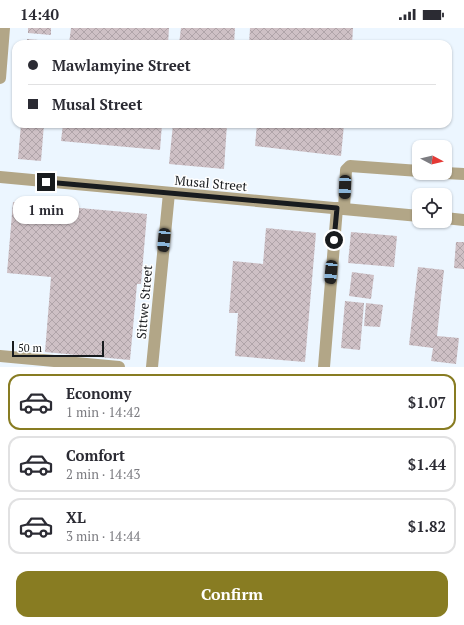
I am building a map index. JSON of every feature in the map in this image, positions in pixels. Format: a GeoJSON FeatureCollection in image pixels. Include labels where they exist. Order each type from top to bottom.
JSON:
{"type":"FeatureCollection","features":[{"type":"Feature","properties":{"kind":"street"},"geometry":{"type":"LineString","coordinates":[[0,78],[4,28]]}},
{"type":"Feature","properties":{"kind":"street"},"geometry":{"type":"LineString","coordinates":[[324,367],[340,208],[346,170],[350,166],[412,170]]}},
{"type":"Feature","properties":{"kind":"street"},"geometry":{"type":"LineString","coordinates":[[452,173],[464,174]]}},
{"type":"Feature","properties":{"kind":"street","name":"Musal Street"},"geometry":{"type":"LineString","coordinates":[[0,177],[412,215]]}},
{"type":"Feature","properties":{"kind":"street","name":"Sittwe Street"},"geometry":{"type":"LineString","coordinates":[[152,367],[169,193]]}},
{"type":"Feature","properties":{"kind":"street"},"geometry":{"type":"LineString","coordinates":[[452,219],[464,220]]}},
{"type":"Feature","properties":{"kind":"street"},"geometry":{"type":"LineString","coordinates":[[0,356],[119,367]]}},
{"type":"Feature","properties":{"kind":"building"},"geometry":{"type":"Polygon","coordinates":[[[28,28],[51,28],[51,35],[28,33],[28,28]]]}},
{"type":"Feature","properties":{"kind":"building"},"geometry":{"type":"Polygon","coordinates":[[[71,28],[169,28],[168,40],[70,40],[71,28]]]}},
{"type":"Feature","properties":{"kind":"building"},"geometry":{"type":"Polygon","coordinates":[[[181,28],[235,28],[234,40],[180,40],[181,28]]]}},
{"type":"Feature","properties":{"kind":"building"},"geometry":{"type":"Polygon","coordinates":[[[250,28],[353,28],[352,40],[249,40],[250,28]]]}},
{"type":"Feature","properties":{"kind":"building"},"geometry":{"type":"Polygon","coordinates":[[[21,128],[44,128],[41,161],[18,159],[21,128]]]}},
{"type":"Feature","properties":{"kind":"building"},"geometry":{"type":"Polygon","coordinates":[[[63,128],[162,128],[160,150],[61,141],[63,128]]]}},
{"type":"Feature","properties":{"kind":"building"},"geometry":{"type":"Polygon","coordinates":[[[173,128],[227,128],[224,169],[169,164],[173,128]]]}},
{"type":"Feature","properties":{"kind":"building"},"geometry":{"type":"Polygon","coordinates":[[[257,128],[344,128],[341,156],[255,146],[257,128]]]}},
{"type":"Feature","properties":{"kind":"building"},"geometry":{"type":"Polygon","coordinates":[[[13,202],[147,214],[141,284],[137,284],[130,360],[45,352],[51,277],[7,273],[13,202]]]}},
{"type":"Feature","properties":{"kind":"building"},"geometry":{"type":"Polygon","coordinates":[[[266,228],[316,233],[305,362],[235,356],[238,313],[229,313],[233,261],[263,264],[266,228]]]}},
{"type":"Feature","properties":{"kind":"building"},"geometry":{"type":"Polygon","coordinates":[[[351,232],[397,236],[394,267],[348,263],[351,232]]]}},
{"type":"Feature","properties":{"kind":"building"},"geometry":{"type":"Polygon","coordinates":[[[456,242],[464,242],[464,269],[454,268],[456,242]]]}},
{"type":"Feature","properties":{"kind":"building"},"geometry":{"type":"Polygon","coordinates":[[[418,267],[444,270],[437,336],[459,338],[456,364],[431,361],[433,348],[409,345],[418,267]]]}},
{"type":"Feature","properties":{"kind":"building"},"geometry":{"type":"Polygon","coordinates":[[[352,272],[374,275],[371,299],[349,296],[352,272]]]}},
{"type":"Feature","properties":{"kind":"building"},"geometry":{"type":"Polygon","coordinates":[[[345,301],[364,303],[360,350],[341,348],[345,301]]]}},
{"type":"Feature","properties":{"kind":"building"},"geometry":{"type":"Polygon","coordinates":[[[366,303],[383,305],[380,327],[364,326],[366,303]]]}},
{"type":"Feature","properties":{"kind":"route"},"geometry":{"type":"LineString","coordinates":[[46,182],[337,208],[334,240]]}}]}
